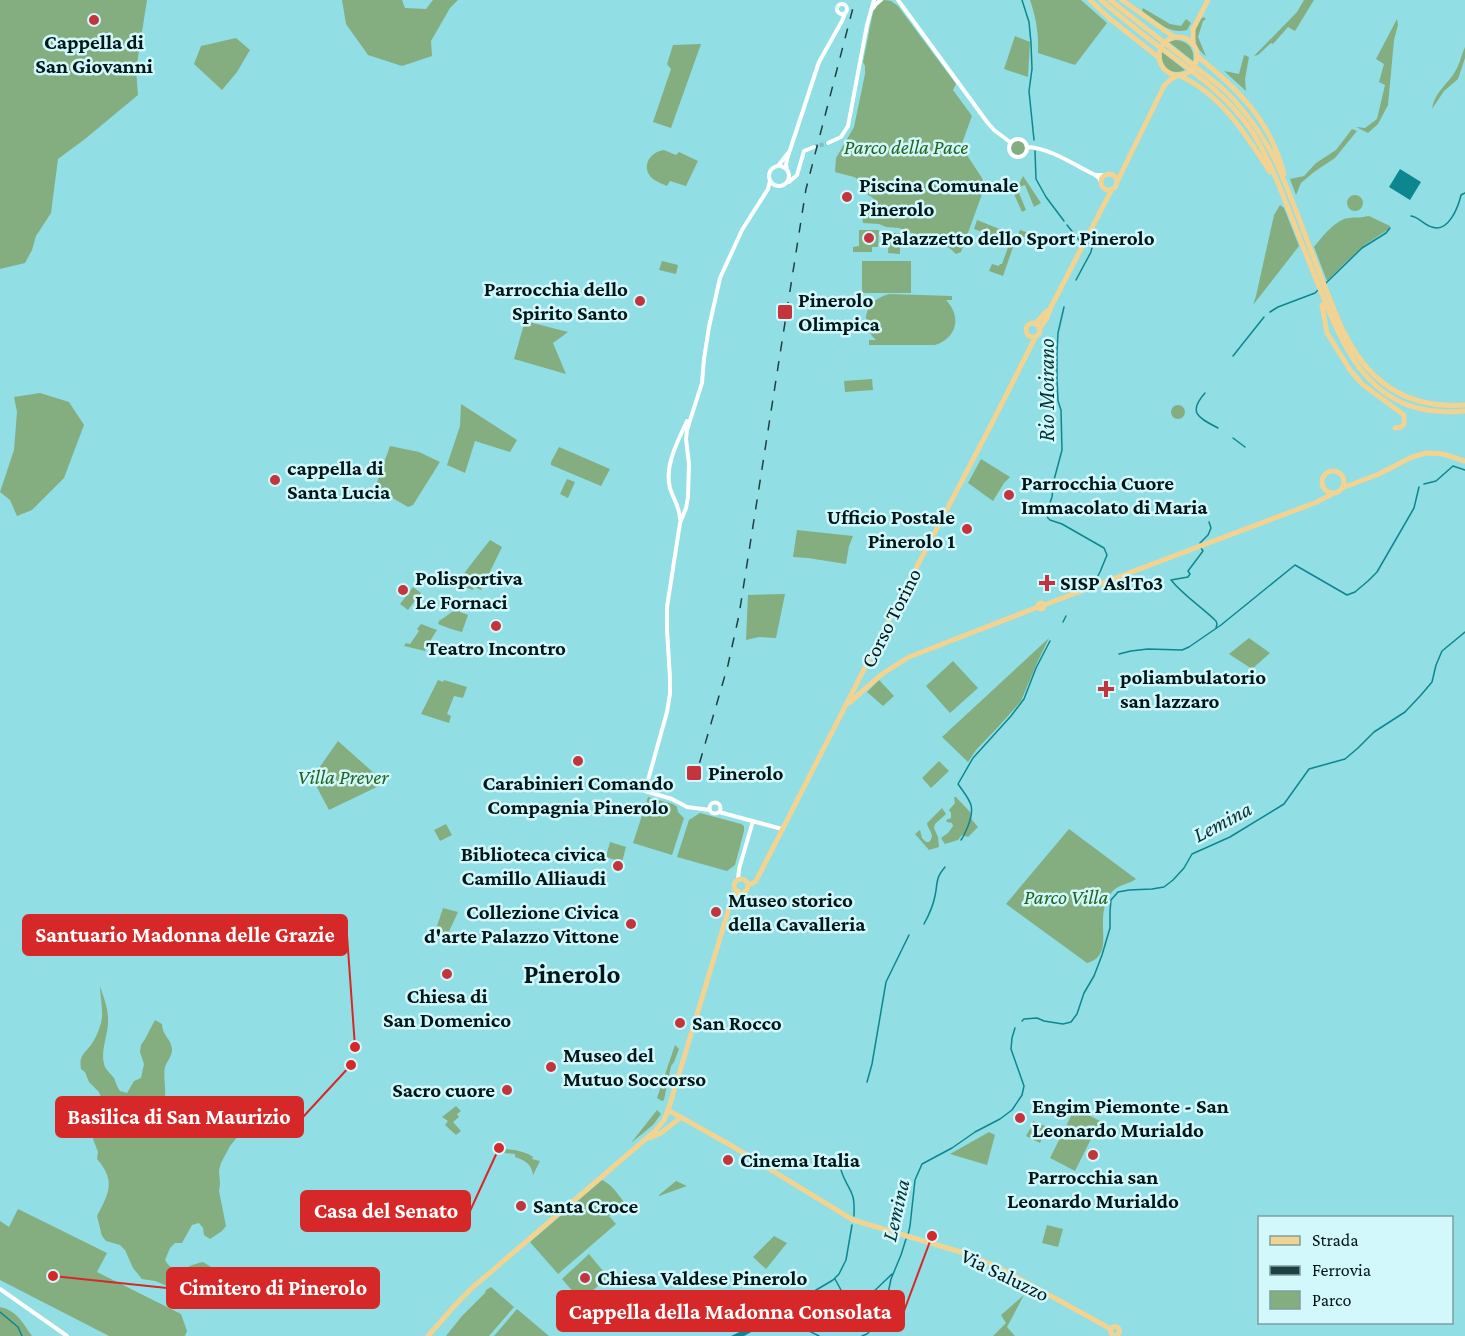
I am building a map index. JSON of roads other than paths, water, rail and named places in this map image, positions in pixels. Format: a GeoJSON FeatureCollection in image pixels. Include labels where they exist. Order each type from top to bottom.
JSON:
{"type":"FeatureCollection","features":[{"type":"Feature","properties":{"kind":"main road"},"geometry":{"type":"LineString","coordinates":[[1090,0],[1109,18],[1159,54]]}},
{"type":"Feature","properties":{"kind":"main road"},"geometry":{"type":"LineString","coordinates":[[1101,0],[1202,78],[1224,98],[1252,132],[1282,184],[1309,263],[1356,353],[1371,373],[1400,394],[1416,401],[1438,406],[1465,405]]}},
{"type":"Feature","properties":{"kind":"main road"},"geometry":{"type":"LineString","coordinates":[[1110,0],[1206,74],[1235,101],[1252,121],[1263,138],[1282,184],[1335,327],[1347,351],[1363,372],[1377,387],[1396,399],[1422,409],[1465,411]]}},
{"type":"Feature","properties":{"kind":"main road"},"geometry":{"type":"LineString","coordinates":[[1122,0],[1171,38]]}},
{"type":"Feature","properties":{"kind":"main road"},"geometry":{"type":"LineString","coordinates":[[1164,86],[1159,54],[1162,44],[1171,38],[1182,37],[1193,29],[1208,0]]}},
{"type":"Feature","properties":{"kind":"main road"},"geometry":{"type":"LineString","coordinates":[[1193,29],[1193,44]]}},
{"type":"Feature","properties":{"kind":"main road"},"geometry":{"type":"LineString","coordinates":[[1037,327],[1047,318],[1103,206],[1116,186],[1122,169],[1164,86],[1171,79],[1193,68],[1197,58],[1196,49],[1193,44],[1182,37]]}},
{"type":"Feature","properties":{"kind":"main road"},"geometry":{"type":"LineString","coordinates":[[1197,58],[1236,89],[1256,114],[1277,153],[1284,173],[1282,184]]}},
{"type":"Feature","properties":{"kind":"main road"},"geometry":{"type":"LineString","coordinates":[[1162,69],[1199,87],[1231,117],[1282,184]]}},
{"type":"Feature","properties":{"kind":"main road"},"geometry":{"type":"LineString","coordinates":[[1103,206],[1105,189],[1101,183],[1102,178],[1122,169]]}},
{"type":"Feature","properties":{"kind":"main road"},"geometry":{"type":"LineString","coordinates":[[1109,175],[1117,182]]}},
{"type":"Feature","properties":{"kind":"main road"},"geometry":{"type":"LineString","coordinates":[[1105,189],[1112,189]]}},
{"type":"Feature","properties":{"kind":"main road"},"geometry":{"type":"LineString","coordinates":[[1322,288],[1320,297],[1328,333],[1333,344],[1362,384],[1404,415],[1404,424],[1395,428]]}},
{"type":"Feature","properties":{"kind":"main road"},"geometry":{"type":"LineString","coordinates":[[1029,325],[1037,327],[1039,334],[1032,336],[1026,332],[1029,325]]}},
{"type":"Feature","properties":{"kind":"main road","name":"Corso Torino"},"geometry":{"type":"LineString","coordinates":[[748,885],[755,882],[783,830],[990,427],[1030,347],[1032,336]]}},
{"type":"Feature","properties":{"kind":"main road"},"geometry":{"type":"LineString","coordinates":[[847,704],[892,668],[918,653],[1317,502],[1342,488],[1371,478],[1412,457],[1427,453],[1443,454],[1465,460]]}},
{"type":"Feature","properties":{"kind":"main road"},"geometry":{"type":"LineString","coordinates":[[1317,502],[1323,495],[1322,479],[1327,472],[1336,471],[1343,478],[1359,481]]}},
{"type":"Feature","properties":{"kind":"main road"},"geometry":{"type":"LineString","coordinates":[[1342,488],[1343,478]]}},
{"type":"Feature","properties":{"kind":"main road"},"geometry":{"type":"LineString","coordinates":[[1323,488],[1332,494]]}},
{"type":"Feature","properties":{"kind":"main road"},"geometry":{"type":"LineString","coordinates":[[738,880],[745,880],[748,885],[744,892],[738,891],[734,886],[738,880]]}},
{"type":"Feature","properties":{"kind":"main road"},"geometry":{"type":"LineString","coordinates":[[428,1336],[460,1300],[643,1141],[664,1120],[730,904],[738,891]]}},
{"type":"Feature","properties":{"kind":"main road","name":"Via Saluzzo"},"geometry":{"type":"LineString","coordinates":[[668,1110],[853,1220],[964,1253],[998,1267],[1111,1329],[1116,1327],[1121,1335]]}},
{"type":"Feature","properties":{"kind":"main road"},"geometry":{"type":"LineString","coordinates":[[643,1141],[661,1133],[680,1118]]}},
{"type":"Feature","properties":{"kind":"street"},"geometry":{"type":"LineString","coordinates":[[828,143],[837,140],[848,126],[867,25],[874,0]]}},
{"type":"Feature","properties":{"kind":"street"},"geometry":{"type":"LineString","coordinates":[[867,25],[874,6],[880,0]]}},
{"type":"Feature","properties":{"kind":"street"},"geometry":{"type":"LineString","coordinates":[[898,1],[994,130],[1010,142]]}},
{"type":"Feature","properties":{"kind":"street"},"geometry":{"type":"LineString","coordinates":[[787,183],[789,180],[786,165],[790,151],[819,63],[840,24],[843,13],[847,10],[845,2],[838,4],[837,8],[837,11],[843,13]]}},
{"type":"Feature","properties":{"kind":"street"},"geometry":{"type":"LineString","coordinates":[[1016,139],[1025,141],[1027,147],[1024,154],[1014,157],[1009,151],[1010,142],[1016,139]]}},
{"type":"Feature","properties":{"kind":"street"},"geometry":{"type":"LineString","coordinates":[[680,523],[688,497],[689,464],[686,439],[702,383],[717,288],[747,220],[773,188],[795,177],[803,153],[806,149],[814,147]]}},
{"type":"Feature","properties":{"kind":"street"},"geometry":{"type":"LineString","coordinates":[[1027,147],[1040,148],[1095,175],[1101,183]]}},
{"type":"Feature","properties":{"kind":"street"},"geometry":{"type":"LineString","coordinates":[[760,203],[768,189],[770,173],[790,151]]}},
{"type":"Feature","properties":{"kind":"street"},"geometry":{"type":"LineString","coordinates":[[777,166],[793,173],[799,170]]}},
{"type":"Feature","properties":{"kind":"street"},"geometry":{"type":"LineString","coordinates":[[1095,175],[1109,175]]}},
{"type":"Feature","properties":{"kind":"street"},"geometry":{"type":"LineString","coordinates":[[770,181],[780,186]]}},
{"type":"Feature","properties":{"kind":"street"},"geometry":{"type":"LineString","coordinates":[[696,403],[669,468],[669,483],[680,515],[668,607],[670,694],[645,791],[672,799],[687,807],[719,812],[783,830]]}},
{"type":"Feature","properties":{"kind":"street"},"geometry":{"type":"LineString","coordinates":[[710,810],[712,803],[717,802],[721,807],[719,812]]}},
{"type":"Feature","properties":{"kind":"street"},"geometry":{"type":"LineString","coordinates":[[738,880],[753,821]]}},
{"type":"Feature","properties":{"kind":"street"},"geometry":{"type":"LineString","coordinates":[[0,1289],[67,1336]]}},
{"type":"Feature","properties":{"kind":"water"},"geometry":{"type":"Polygon","coordinates":[[[1400,169],[1421,182],[1410,200],[1389,187],[1400,169]]]}},
{"type":"Feature","properties":{"kind":"water"},"geometry":{"type":"Polygon","coordinates":[[[776,1317],[770,1325],[744,1336],[731,1336],[754,1325],[776,1317]]]}},
{"type":"Feature","properties":{"kind":"waterway","name":"Rio Moirano"},"geometry":{"type":"LineString","coordinates":[[1022,0],[1029,22],[1031,43],[1032,69],[1029,91],[1034,140]]}},
{"type":"Feature","properties":{"kind":"waterway","name":"Rio Moirano"},"geometry":{"type":"LineString","coordinates":[[1035,151],[1036,179],[1064,221]]}},
{"type":"Feature","properties":{"kind":"waterway","name":"Rio Moirano"},"geometry":{"type":"LineString","coordinates":[[1411,216],[1432,227],[1443,226],[1451,218],[1461,195],[1465,193]]}},
{"type":"Feature","properties":{"kind":"waterway","name":"Rio Moirano"},"geometry":{"type":"LineString","coordinates":[[1067,225],[1079,240]]}},
{"type":"Feature","properties":{"kind":"waterway","name":"Rio Moirano"},"geometry":{"type":"LineString","coordinates":[[1326,283],[1362,248],[1390,228]]}},
{"type":"Feature","properties":{"kind":"waterway","name":"Rio Moirano"},"geometry":{"type":"LineString","coordinates":[[1076,280],[1091,252],[1092,247],[1088,243]]}},
{"type":"Feature","properties":{"kind":"waterway","name":"Rio Moirano"},"geometry":{"type":"LineString","coordinates":[[1270,312],[1318,290]]}},
{"type":"Feature","properties":{"kind":"waterway","name":"Rio Moirano"},"geometry":{"type":"LineString","coordinates":[[1064,307],[1058,333],[1057,352],[1062,450],[1046,514],[1050,520],[1062,524],[1104,548],[1107,555],[1100,572],[1095,581],[1085,586]]}},
{"type":"Feature","properties":{"kind":"waterway","name":"Rio Moirano"},"geometry":{"type":"LineString","coordinates":[[1233,356],[1264,317]]}},
{"type":"Feature","properties":{"kind":"waterway","name":"Rio Moirano"},"geometry":{"type":"LineString","coordinates":[[1205,393],[1196,410],[1201,418],[1218,428]]}},
{"type":"Feature","properties":{"kind":"waterway","name":"Rio Moirano"},"geometry":{"type":"LineString","coordinates":[[1233,438],[1245,447]]}},
{"type":"Feature","properties":{"kind":"waterway"},"geometry":{"type":"LineString","coordinates":[[1424,484],[1436,481],[1453,466],[1465,470]]}},
{"type":"Feature","properties":{"kind":"waterway"},"geometry":{"type":"LineString","coordinates":[[1119,654],[1148,649],[1182,650],[1189,647],[1221,625],[1295,565],[1347,595],[1355,592],[1377,572],[1414,508],[1419,487]]}},
{"type":"Feature","properties":{"kind":"waterway","name":"Rio Moirano"},"geometry":{"type":"LineString","coordinates":[[1200,543],[1208,535],[1211,528],[1209,522]]}},
{"type":"Feature","properties":{"kind":"waterway","name":"Rio Moirano"},"geometry":{"type":"LineString","coordinates":[[1201,548],[1203,551],[1188,571],[1190,574],[1188,577],[1171,580],[1216,621],[1216,628]]}},
{"type":"Feature","properties":{"kind":"waterway"},"geometry":{"type":"LineString","coordinates":[[1063,622],[1066,616]]}},
{"type":"Feature","properties":{"kind":"waterway","name":"Lemina"},"geometry":{"type":"LineString","coordinates":[[1022,1021],[1037,1018],[1063,1024],[1071,1022],[1077,1014],[1102,955],[1110,928],[1111,900],[1118,892],[1164,887],[1184,868],[1192,854],[1230,837],[1284,804],[1309,769],[1345,759],[1374,732],[1405,712],[1432,682],[1442,651],[1465,632]]}},
{"type":"Feature","properties":{"kind":"waterway","name":"Rio Moirano"},"geometry":{"type":"LineString","coordinates":[[961,840],[966,832],[972,808],[969,799],[958,784],[973,758],[1024,699],[1050,641]]}},
{"type":"Feature","properties":{"kind":"waterway"},"geometry":{"type":"LineString","coordinates":[[924,924],[933,903],[938,878],[945,867]]}},
{"type":"Feature","properties":{"kind":"waterway"},"geometry":{"type":"LineString","coordinates":[[867,1082],[886,982],[909,935]]}},
{"type":"Feature","properties":{"kind":"waterway","name":"Lemina"},"geometry":{"type":"LineString","coordinates":[[908,1235],[915,1180],[922,1164],[1000,1119],[1012,1110],[1022,1095],[1024,1086],[1011,1049],[1015,1028]]}},
{"type":"Feature","properties":{"kind":"waterway","name":"Rio Moirano"},"geometry":{"type":"LineString","coordinates":[[840,1165],[853,1197],[854,1216]]}},
{"type":"Feature","properties":{"kind":"waterway","name":"Rio Moirano"},"geometry":{"type":"LineString","coordinates":[[774,1322],[796,1302],[839,1274],[846,1260],[852,1225]]}},
{"type":"Feature","properties":{"kind":"waterway","name":"Lemina"},"geometry":{"type":"LineString","coordinates":[[862,1336],[877,1324],[885,1308],[891,1279],[906,1239]]}},
{"type":"Feature","properties":{"kind":"waterway"},"geometry":{"type":"LineString","coordinates":[[842,1296],[856,1303],[868,1297],[892,1274]]}},
{"type":"Feature","properties":{"kind":"waterway"},"geometry":{"type":"LineString","coordinates":[[835,1279],[841,1290]]}},
{"type":"Feature","properties":{"kind":"waterway","name":"Lemina"},"geometry":{"type":"LineString","coordinates":[[0,1312],[18,1327],[22,1336]]}},
{"type":"Feature","properties":{"kind":"waterway","name":"Lemina"},"geometry":{"type":"LineString","coordinates":[[770,1323],[795,1324],[819,1336]]}},
{"type":"Feature","properties":{"kind":"tunnel"},"geometry":{"type":"LineString","coordinates":[[814,147],[828,143]]}},
{"type":"Feature","properties":{"kind":"railway"},"geometry":{"type":"LineString","coordinates":[[694,782],[728,665],[739,615],[806,189],[855,0]]}},
{"type":"Feature","properties":{"kind":"place","name":"Cappella di San Giovanni"},"geometry":{"type":"Point","coordinates":[94,20]}},
{"type":"Feature","properties":{"kind":"place","name":"Piscina Comunale Pinerolo"},"geometry":{"type":"Point","coordinates":[847,197]}},
{"type":"Feature","properties":{"kind":"place","name":"Palazzetto dello Sport Pinerolo"},"geometry":{"type":"Point","coordinates":[869,238]}},
{"type":"Feature","properties":{"kind":"place","name":"Parrocchia dello Spirito Santo"},"geometry":{"type":"Point","coordinates":[640,301]}},
{"type":"Feature","properties":{"kind":"place","name":"Pinerolo Olimpica"},"geometry":{"type":"Point","coordinates":[785,312]}},
{"type":"Feature","properties":{"kind":"place","name":"cappella di Santa Lucia"},"geometry":{"type":"Point","coordinates":[275,480]}},
{"type":"Feature","properties":{"kind":"place","name":"Parrocchia Cuore Immacolato di Maria"},"geometry":{"type":"Point","coordinates":[1009,495]}},
{"type":"Feature","properties":{"kind":"place","name":"Ufficio Postale Pinerolo 1"},"geometry":{"type":"Point","coordinates":[967,529]}},
{"type":"Feature","properties":{"kind":"place","name":"SISP AslTo3"},"geometry":{"type":"Point","coordinates":[1047,583]}},
{"type":"Feature","properties":{"kind":"place","name":"Polisportiva Le Fornaci"},"geometry":{"type":"Point","coordinates":[403,590]}},
{"type":"Feature","properties":{"kind":"place","name":"Teatro Incontro"},"geometry":{"type":"Point","coordinates":[496,626]}},
{"type":"Feature","properties":{"kind":"place","name":"poliambulatorio san lazzaro"},"geometry":{"type":"Point","coordinates":[1106,689]}},
{"type":"Feature","properties":{"kind":"place","name":"Carabinieri Comando Compagnia Pinerolo"},"geometry":{"type":"Point","coordinates":[578,761]}},
{"type":"Feature","properties":{"kind":"place","name":"Pinerolo"},"geometry":{"type":"Point","coordinates":[694,773]}},
{"type":"Feature","properties":{"kind":"place","name":"Biblioteca civica Camillo Alliaudi"},"geometry":{"type":"Point","coordinates":[618,866]}},
{"type":"Feature","properties":{"kind":"place","name":"Museo storico della Cavalleria"},"geometry":{"type":"Point","coordinates":[716,912]}},
{"type":"Feature","properties":{"kind":"place","name":"Collezione Civica d'arte Palazzo Vittone"},"geometry":{"type":"Point","coordinates":[631,924]}},
{"type":"Feature","properties":{"kind":"place","name":"Chiesa di San Domenico"},"geometry":{"type":"Point","coordinates":[447,974]}},
{"type":"Feature","properties":{"kind":"place","name":"San Rocco"},"geometry":{"type":"Point","coordinates":[680,1023]}},
{"type":"Feature","properties":{"kind":"place","name":"Santuario Madonna delle Grazie"},"geometry":{"type":"Point","coordinates":[355,1047]}},
{"type":"Feature","properties":{"kind":"place","name":"Basilica di San Maurizio"},"geometry":{"type":"Point","coordinates":[351,1065]}},
{"type":"Feature","properties":{"kind":"place","name":"Museo del Mutuo Soccorso"},"geometry":{"type":"Point","coordinates":[551,1067]}},
{"type":"Feature","properties":{"kind":"place","name":"Sacro cuore"},"geometry":{"type":"Point","coordinates":[507,1090]}},
{"type":"Feature","properties":{"kind":"place","name":"Engim Piemonte - San Leonardo Murialdo"},"geometry":{"type":"Point","coordinates":[1020,1118]}},
{"type":"Feature","properties":{"kind":"place","name":"Casa del Senato"},"geometry":{"type":"Point","coordinates":[499,1148]}},
{"type":"Feature","properties":{"kind":"place","name":"Parrocchia san Leonardo Murialdo"},"geometry":{"type":"Point","coordinates":[1093,1155]}},
{"type":"Feature","properties":{"kind":"place","name":"Cinema Italia"},"geometry":{"type":"Point","coordinates":[728,1160]}},
{"type":"Feature","properties":{"kind":"place","name":"Santa Croce"},"geometry":{"type":"Point","coordinates":[521,1206]}},
{"type":"Feature","properties":{"kind":"place","name":"Cappella della Madonna Consolata"},"geometry":{"type":"Point","coordinates":[932,1236]}},
{"type":"Feature","properties":{"kind":"place","name":"Cimitero di Pinerolo"},"geometry":{"type":"Point","coordinates":[53,1276]}},
{"type":"Feature","properties":{"kind":"place","name":"Chiesa Valdese Pinerolo"},"geometry":{"type":"Point","coordinates":[585,1278]}},
{"type":"Feature","properties":{"kind":"district","name":"Pinerolo"},"geometry":{"type":"Point","coordinates":[572,974]}},
{"type":"Feature","properties":{"kind":"park label","name":"Parco della Pace"},"geometry":{"type":"Point","coordinates":[906,147]}},
{"type":"Feature","properties":{"kind":"park label","name":"Villa Prever"},"geometry":{"type":"Point","coordinates":[343,777]}},
{"type":"Feature","properties":{"kind":"park label","name":"Parco Villa"},"geometry":{"type":"Point","coordinates":[1066,897]}}]}
